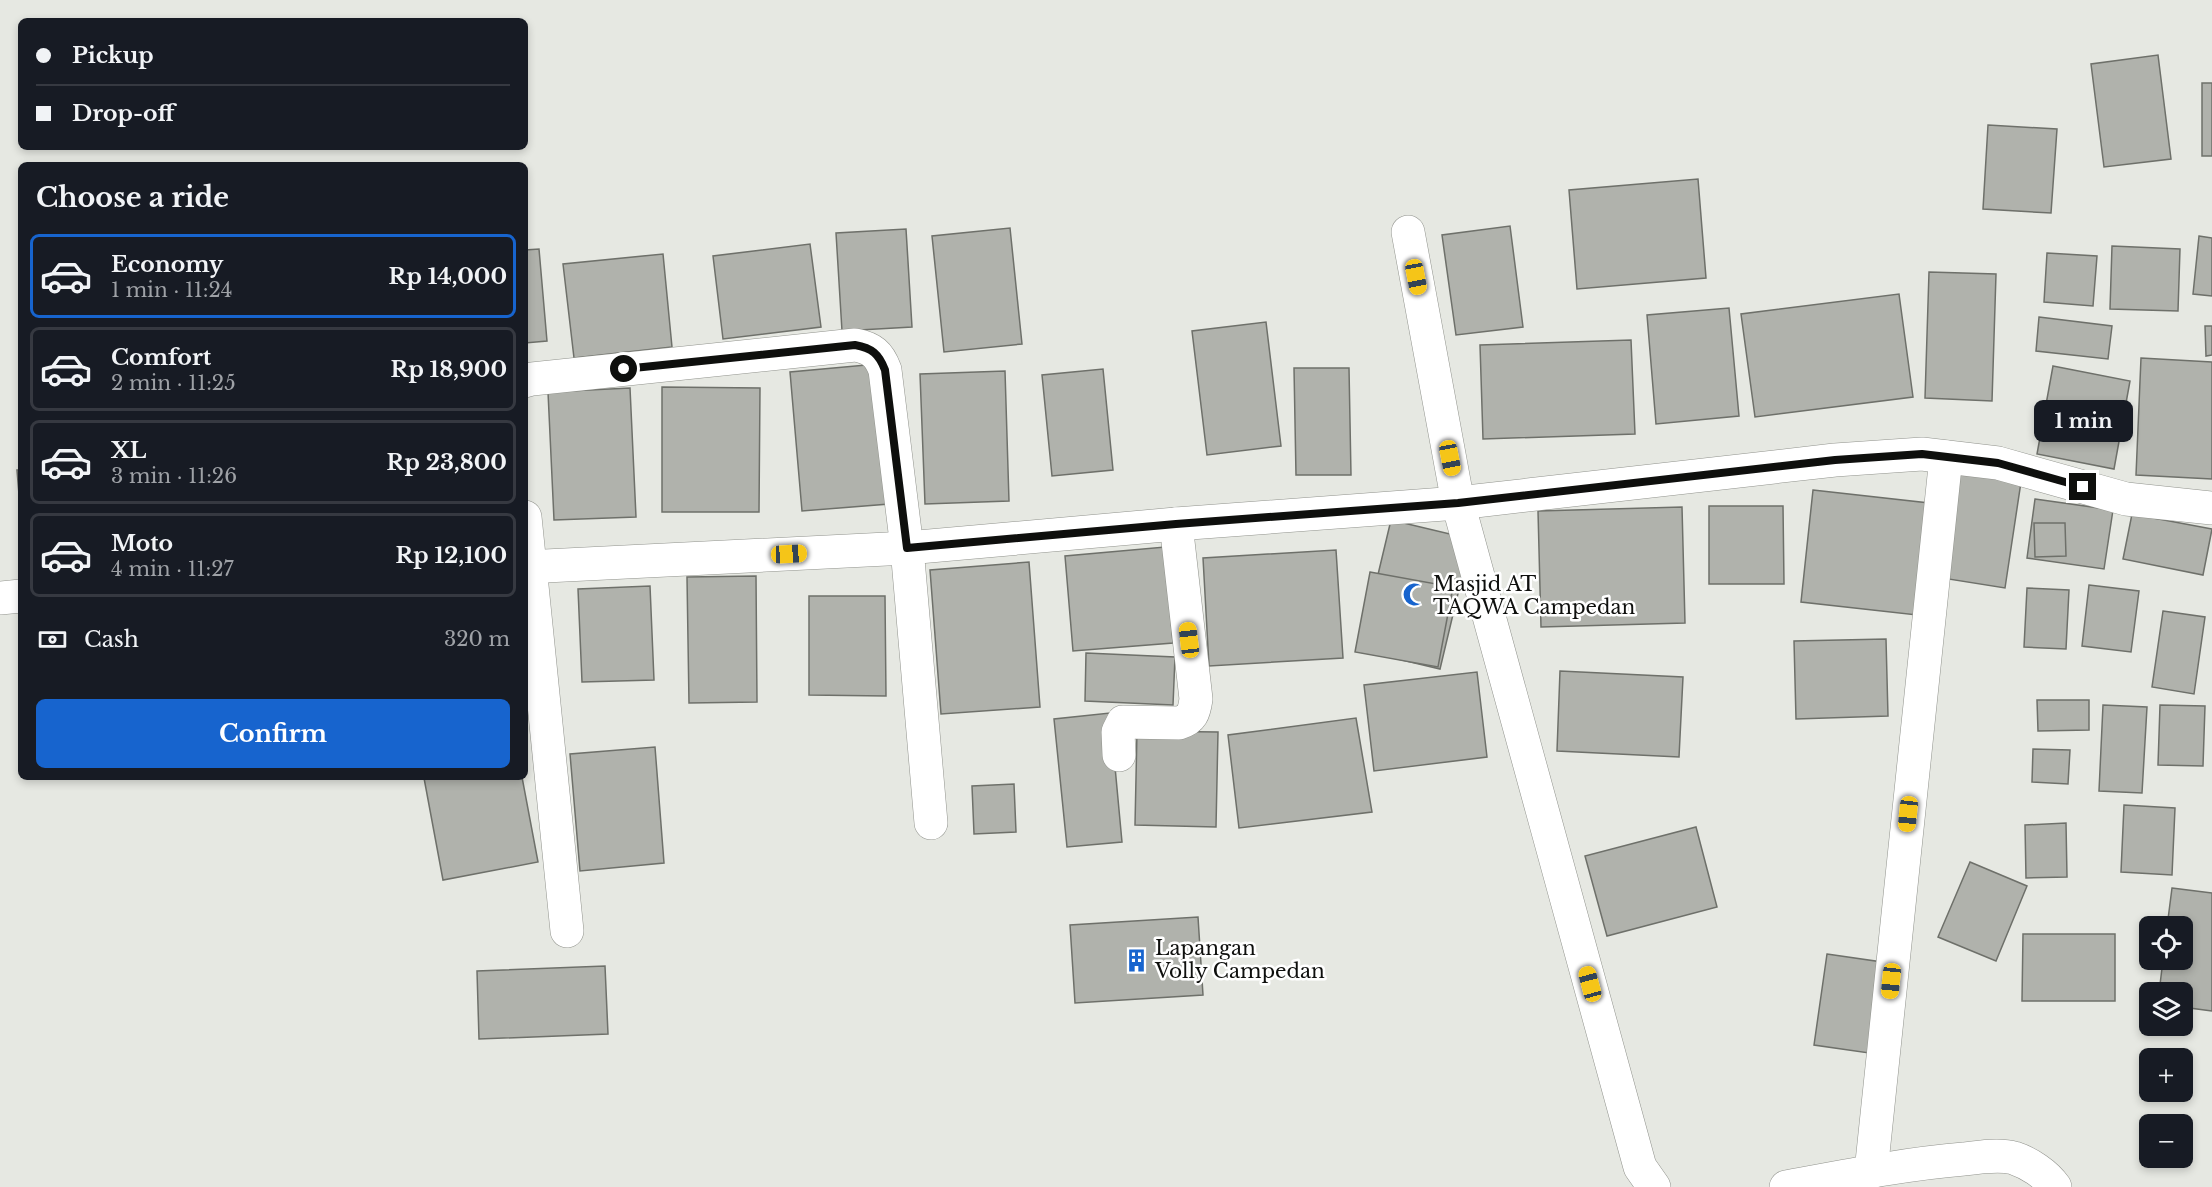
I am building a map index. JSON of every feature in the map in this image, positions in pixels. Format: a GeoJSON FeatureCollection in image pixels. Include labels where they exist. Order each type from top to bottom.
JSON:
{"type":"FeatureCollection","features":[{"type":"Feature","properties":{"kind":"street"},"geometry":{"type":"LineString","coordinates":[[1408,232],[1458,503],[1640,1167],[1654,1187]]}},
{"type":"Feature","properties":{"kind":"street"},"geometry":{"type":"LineString","coordinates":[[528,381],[855,345],[866,347],[878,354],[885,370],[907,548],[931,823]]}},
{"type":"Feature","properties":{"kind":"street"},"geometry":{"type":"LineString","coordinates":[[528,567],[907,548],[1176,524],[1458,503],[1835,460],[1922,454],[1998,463],[2126,499],[2212,508]]}},
{"type":"Feature","properties":{"kind":"street"},"geometry":{"type":"LineString","coordinates":[[1871,1172],[1946,456]]}},
{"type":"Feature","properties":{"kind":"street"},"geometry":{"type":"LineString","coordinates":[[1119,755],[1118,732],[1123,722],[1179,723],[1187,720],[1194,713],[1196,699],[1176,524]]}},
{"type":"Feature","properties":{"kind":"street"},"geometry":{"type":"LineString","coordinates":[[528,576],[567,931]]}},
{"type":"Feature","properties":{"kind":"street"},"geometry":{"type":"LineString","coordinates":[[0,598],[18,596]]}},
{"type":"Feature","properties":{"kind":"street"},"geometry":{"type":"LineString","coordinates":[[1786,1187],[1927,1162],[1976,1158],[2013,1158],[2037,1170],[2050,1179],[2055,1187]]}},
{"type":"Feature","properties":{"kind":"building"},"geometry":{"type":"Polygon","coordinates":[[[2158,55],[2171,159],[2104,167],[2091,64],[2158,55]]]}},
{"type":"Feature","properties":{"kind":"building"},"geometry":{"type":"Polygon","coordinates":[[[2202,83],[2212,83],[2212,156],[2202,156],[2202,83]]]}},
{"type":"Feature","properties":{"kind":"building"},"geometry":{"type":"Polygon","coordinates":[[[1988,125],[2057,129],[2051,213],[1983,209],[1988,125]]]}},
{"type":"Feature","properties":{"kind":"building"},"geometry":{"type":"Polygon","coordinates":[[[1698,179],[1706,278],[1577,289],[1569,190],[1698,179]]]}},
{"type":"Feature","properties":{"kind":"building"},"geometry":{"type":"Polygon","coordinates":[[[1510,226],[1523,327],[1456,335],[1442,235],[1510,226]]]}},
{"type":"Feature","properties":{"kind":"building"},"geometry":{"type":"Polygon","coordinates":[[[1010,228],[1022,344],[944,352],[932,236],[1010,228]]]}},
{"type":"Feature","properties":{"kind":"building"},"geometry":{"type":"Polygon","coordinates":[[[906,229],[912,327],[842,331],[836,233],[906,229]]]}},
{"type":"Feature","properties":{"kind":"building"},"geometry":{"type":"Polygon","coordinates":[[[2199,236],[2212,238],[2212,296],[2193,294],[2199,236]]]}},
{"type":"Feature","properties":{"kind":"building"},"geometry":{"type":"Polygon","coordinates":[[[810,244],[821,327],[723,339],[713,256],[810,244]]]}},
{"type":"Feature","properties":{"kind":"building"},"geometry":{"type":"Polygon","coordinates":[[[2112,246],[2180,249],[2178,311],[2110,309],[2112,246]]]}},
{"type":"Feature","properties":{"kind":"building"},"geometry":{"type":"Polygon","coordinates":[[[539,249],[547,341],[528,343],[528,250],[539,249]]]}},
{"type":"Feature","properties":{"kind":"building"},"geometry":{"type":"Polygon","coordinates":[[[2047,253],[2097,256],[2093,306],[2044,302],[2047,253]]]}},
{"type":"Feature","properties":{"kind":"building"},"geometry":{"type":"Polygon","coordinates":[[[663,254],[672,347],[574,358],[563,264],[663,254]]]}},
{"type":"Feature","properties":{"kind":"building"},"geometry":{"type":"Polygon","coordinates":[[[1929,272],[1996,274],[1992,401],[1925,398],[1929,272]]]}},
{"type":"Feature","properties":{"kind":"building"},"geometry":{"type":"Polygon","coordinates":[[[1899,294],[1913,397],[1755,417],[1741,314],[1899,294]]]}},
{"type":"Feature","properties":{"kind":"building"},"geometry":{"type":"Polygon","coordinates":[[[1729,308],[1739,416],[1656,424],[1647,315],[1729,308]]]}},
{"type":"Feature","properties":{"kind":"building"},"geometry":{"type":"Polygon","coordinates":[[[2039,317],[2112,326],[2108,359],[2036,351],[2039,317]]]}},
{"type":"Feature","properties":{"kind":"building"},"geometry":{"type":"Polygon","coordinates":[[[1266,322],[1281,446],[1207,455],[1192,331],[1266,322]]]}},
{"type":"Feature","properties":{"kind":"building"},"geometry":{"type":"Polygon","coordinates":[[[2205,326],[2212,326],[2212,355],[2206,356],[2205,326]]]}},
{"type":"Feature","properties":{"kind":"building"},"geometry":{"type":"Polygon","coordinates":[[[1631,340],[1635,434],[1483,439],[1480,345],[1631,340]]]}},
{"type":"Feature","properties":{"kind":"building"},"geometry":{"type":"Polygon","coordinates":[[[2141,358],[2212,362],[2212,479],[2136,475],[2141,358]]]}},
{"type":"Feature","properties":{"kind":"building"},"geometry":{"type":"Polygon","coordinates":[[[877,364],[889,504],[802,511],[790,372],[877,364]]]}},
{"type":"Feature","properties":{"kind":"building"},"geometry":{"type":"Polygon","coordinates":[[[2053,366],[2130,381],[2114,469],[2037,454],[2053,366]]]}},
{"type":"Feature","properties":{"kind":"building"},"geometry":{"type":"Polygon","coordinates":[[[1294,368],[1349,368],[1351,475],[1296,475],[1294,368]]]}},
{"type":"Feature","properties":{"kind":"building"},"geometry":{"type":"Polygon","coordinates":[[[1103,369],[1113,470],[1052,476],[1042,375],[1103,369]]]}},
{"type":"Feature","properties":{"kind":"building"},"geometry":{"type":"Polygon","coordinates":[[[1005,371],[1009,501],[925,504],[920,374],[1005,371]]]}},
{"type":"Feature","properties":{"kind":"building"},"geometry":{"type":"Polygon","coordinates":[[[662,387],[760,388],[759,512],[662,512],[662,387]]]}},
{"type":"Feature","properties":{"kind":"building"},"geometry":{"type":"Polygon","coordinates":[[[630,388],[636,517],[554,520],[548,392],[630,388]]]}},
{"type":"Feature","properties":{"kind":"building"},"geometry":{"type":"Polygon","coordinates":[[[1958,472],[2021,482],[2005,588],[1942,578],[1958,472]]]}},
{"type":"Feature","properties":{"kind":"building"},"geometry":{"type":"Polygon","coordinates":[[[1813,490],[1929,503],[1917,615],[1801,602],[1813,490]]]}},
{"type":"Feature","properties":{"kind":"building"},"geometry":{"type":"Polygon","coordinates":[[[2035,499],[2113,510],[2104,569],[2027,558],[2035,499]]]}},
{"type":"Feature","properties":{"kind":"building"},"geometry":{"type":"Polygon","coordinates":[[[1709,506],[1783,506],[1784,584],[1709,584],[1709,506]]]}},
{"type":"Feature","properties":{"kind":"building"},"geometry":{"type":"Polygon","coordinates":[[[1682,507],[1685,623],[1541,627],[1538,511],[1682,507]]]}},
{"type":"Feature","properties":{"kind":"building"},"geometry":{"type":"Polygon","coordinates":[[[2132,514],[2212,529],[2203,575],[2123,559],[2132,514]]]}},
{"type":"Feature","properties":{"kind":"building","name":"Masjid AT TAQWA Campedan"},"geometry":{"type":"Polygon","coordinates":[[[1391,520],[1471,539],[1440,669],[1360,650],[1391,520]]]}},
{"type":"Feature","properties":{"kind":"building"},"geometry":{"type":"Polygon","coordinates":[[[2034,523],[2065,523],[2066,556],[2035,557],[2034,523]]]}},
{"type":"Feature","properties":{"kind":"building"},"geometry":{"type":"Polygon","coordinates":[[[1165,547],[1173,643],[1073,651],[1065,556],[1165,547]]]}},
{"type":"Feature","properties":{"kind":"building"},"geometry":{"type":"Polygon","coordinates":[[[1336,550],[1343,658],[1209,666],[1203,558],[1336,550]]]}},
{"type":"Feature","properties":{"kind":"building"},"geometry":{"type":"Polygon","coordinates":[[[1029,562],[1040,707],[941,714],[930,570],[1029,562]]]}},
{"type":"Feature","properties":{"kind":"building"},"geometry":{"type":"Polygon","coordinates":[[[1370,572],[1453,587],[1438,667],[1355,652],[1370,572]]]}},
{"type":"Feature","properties":{"kind":"building"},"geometry":{"type":"Polygon","coordinates":[[[756,576],[757,702],[689,703],[687,577],[756,576]]]}},
{"type":"Feature","properties":{"kind":"building"},"geometry":{"type":"Polygon","coordinates":[[[2089,585],[2139,591],[2131,652],[2082,646],[2089,585]]]}},
{"type":"Feature","properties":{"kind":"building"},"geometry":{"type":"Polygon","coordinates":[[[650,586],[654,680],[582,682],[578,589],[650,586]]]}},
{"type":"Feature","properties":{"kind":"building"},"geometry":{"type":"Polygon","coordinates":[[[2027,588],[2069,590],[2066,649],[2024,647],[2027,588]]]}},
{"type":"Feature","properties":{"kind":"building"},"geometry":{"type":"Polygon","coordinates":[[[809,596],[885,596],[886,696],[809,695],[809,596]]]}},
{"type":"Feature","properties":{"kind":"building"},"geometry":{"type":"Polygon","coordinates":[[[2163,611],[2205,617],[2194,694],[2152,687],[2163,611]]]}},
{"type":"Feature","properties":{"kind":"building"},"geometry":{"type":"Polygon","coordinates":[[[1886,639],[1888,716],[1796,719],[1794,641],[1886,639]]]}},
{"type":"Feature","properties":{"kind":"building"},"geometry":{"type":"Polygon","coordinates":[[[1086,653],[1175,657],[1173,705],[1085,701],[1086,653]]]}},
{"type":"Feature","properties":{"kind":"building"},"geometry":{"type":"Polygon","coordinates":[[[1560,671],[1683,677],[1679,757],[1557,751],[1560,671]]]}},
{"type":"Feature","properties":{"kind":"building"},"geometry":{"type":"Polygon","coordinates":[[[1477,672],[1487,757],[1374,771],[1364,685],[1477,672]]]}},
{"type":"Feature","properties":{"kind":"building"},"geometry":{"type":"Polygon","coordinates":[[[2037,700],[2089,700],[2089,730],[2038,731],[2037,700]]]}},
{"type":"Feature","properties":{"kind":"building"},"geometry":{"type":"Polygon","coordinates":[[[2103,705],[2147,707],[2142,793],[2099,791],[2103,705]]]}},
{"type":"Feature","properties":{"kind":"building"},"geometry":{"type":"Polygon","coordinates":[[[2160,705],[2205,706],[2203,766],[2158,765],[2160,705]]]}},
{"type":"Feature","properties":{"kind":"building"},"geometry":{"type":"Polygon","coordinates":[[[1110,713],[1122,842],[1067,847],[1054,719],[1110,713]]]}},
{"type":"Feature","properties":{"kind":"building"},"geometry":{"type":"Polygon","coordinates":[[[1356,718],[1372,812],[1239,828],[1228,735],[1356,718]]]}},
{"type":"Feature","properties":{"kind":"building"},"geometry":{"type":"Polygon","coordinates":[[[1137,731],[1218,732],[1216,827],[1135,825],[1137,731]]]}},
{"type":"Feature","properties":{"kind":"building"},"geometry":{"type":"Polygon","coordinates":[[[655,747],[664,863],[580,871],[570,754],[655,747]]]}},
{"type":"Feature","properties":{"kind":"building"},"geometry":{"type":"Polygon","coordinates":[[[2033,749],[2070,750],[2068,784],[2032,782],[2033,749]]]}},
{"type":"Feature","properties":{"kind":"building"},"geometry":{"type":"Polygon","coordinates":[[[424,780],[523,780],[538,862],[443,880],[424,780]]]}},
{"type":"Feature","properties":{"kind":"building"},"geometry":{"type":"Polygon","coordinates":[[[1014,784],[1016,832],[974,834],[972,786],[1014,784]]]}},
{"type":"Feature","properties":{"kind":"building"},"geometry":{"type":"Polygon","coordinates":[[[2124,805],[2175,808],[2172,875],[2121,872],[2124,805]]]}},
{"type":"Feature","properties":{"kind":"building"},"geometry":{"type":"Polygon","coordinates":[[[2066,823],[2067,877],[2026,878],[2025,825],[2066,823]]]}},
{"type":"Feature","properties":{"kind":"building"},"geometry":{"type":"Polygon","coordinates":[[[1696,827],[1717,907],[1607,936],[1585,856],[1696,827]]]}},
{"type":"Feature","properties":{"kind":"building"},"geometry":{"type":"Polygon","coordinates":[[[1970,862],[2027,886],[1996,961],[1938,937],[1970,862]]]}},
{"type":"Feature","properties":{"kind":"building"},"geometry":{"type":"Polygon","coordinates":[[[2172,888],[2212,893],[2212,1011],[2193,1008],[2193,982],[2160,982],[2162,970],[2193,970],[2193,916],[2168,916],[2172,888]]]}},
{"type":"Feature","properties":{"kind":"building","name":"Lapangan Volly Campedan"},"geometry":{"type":"Polygon","coordinates":[[[1198,917],[1203,995],[1075,1003],[1070,925],[1198,917]]]}},
{"type":"Feature","properties":{"kind":"building"},"geometry":{"type":"Polygon","coordinates":[[[2023,934],[2115,934],[2115,1001],[2022,1001],[2023,934]]]}},
{"type":"Feature","properties":{"kind":"building"},"geometry":{"type":"Polygon","coordinates":[[[1827,954],[1882,962],[1869,1053],[1814,1045],[1827,954]]]}},
{"type":"Feature","properties":{"kind":"building"},"geometry":{"type":"Polygon","coordinates":[[[605,966],[608,1034],[479,1039],[477,971],[605,966]]]}},
{"type":"Feature","properties":{"kind":"place","name":"Masjid AT TAQWA Campedan"},"geometry":{"type":"Point","coordinates":[1415,595]}},
{"type":"Feature","properties":{"kind":"place","name":"Lapangan Volly Campedan"},"geometry":{"type":"Point","coordinates":[1137,960]}},
{"type":"Feature","properties":{"kind":"route"},"geometry":{"type":"LineString","coordinates":[[624,369],[855,345],[873,350],[878,354],[885,370],[907,548],[1176,524],[1458,503],[1835,460],[1922,454],[1998,463],[2083,487]]}}]}
